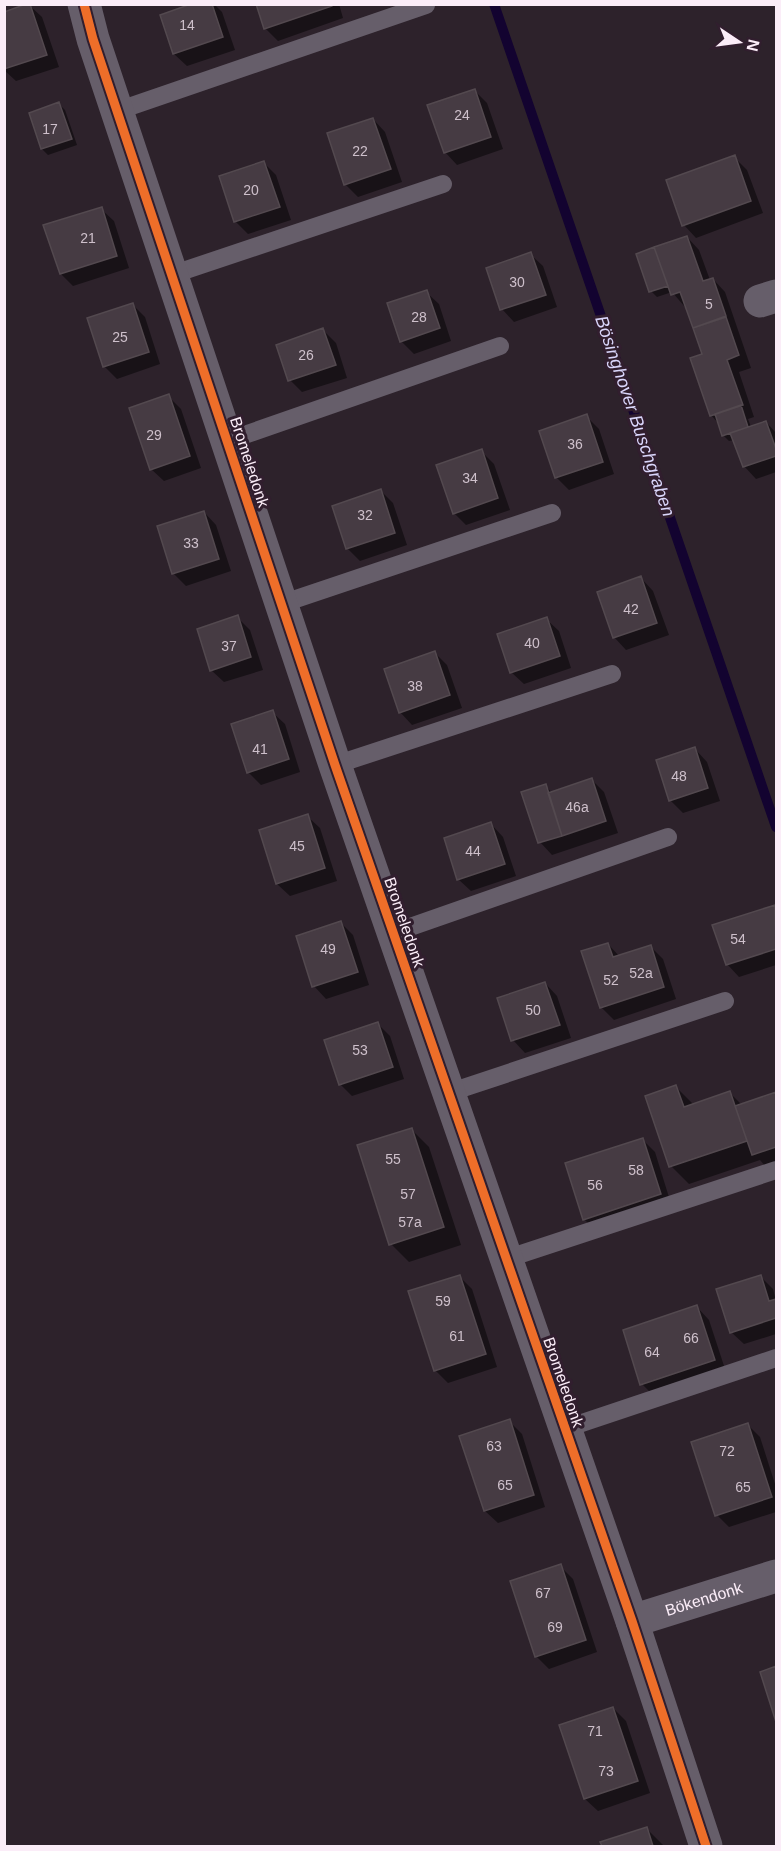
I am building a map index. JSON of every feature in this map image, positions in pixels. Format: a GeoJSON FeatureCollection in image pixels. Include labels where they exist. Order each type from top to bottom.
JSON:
{"type":"FeatureCollection","features":[{"type":"Feature","properties":{"kind":"street","name":"Bromeledonk"},"geometry":{"type":"LineString","coordinates":[[84,4],[171,275],[335,765],[632,1621],[706,1846]]}},
{"type":"Feature","properties":{"kind":"street","name":"Bökendonk"},"geometry":{"type":"LineString","coordinates":[[632,1621],[777,1576]]}},
{"type":"Feature","properties":{"kind":"lane"},"geometry":{"type":"LineString","coordinates":[[117,111],[426,5]]}},
{"type":"Feature","properties":{"kind":"lane"},"geometry":{"type":"LineString","coordinates":[[171,275],[443,184]]}},
{"type":"Feature","properties":{"kind":"lane","name":"Bromeledonk"},"geometry":{"type":"LineString","coordinates":[[227,441],[500,346]]}},
{"type":"Feature","properties":{"kind":"lane"},"geometry":{"type":"LineString","coordinates":[[281,604],[552,513]]}},
{"type":"Feature","properties":{"kind":"lane"},"geometry":{"type":"LineString","coordinates":[[335,765],[612,674]]}},
{"type":"Feature","properties":{"kind":"lane","name":"Bromeledonk"},"geometry":{"type":"LineString","coordinates":[[393,933],[668,837]]}},
{"type":"Feature","properties":{"kind":"lane"},"geometry":{"type":"LineString","coordinates":[[448,1093],[725,1001]]}},
{"type":"Feature","properties":{"kind":"lane"},"geometry":{"type":"LineString","coordinates":[[506,1259],[777,1170]]}},
{"type":"Feature","properties":{"kind":"lane","name":"Bromeledonk"},"geometry":{"type":"LineString","coordinates":[[564,1429],[777,1358]]}},
{"type":"Feature","properties":{"kind":"building"},"geometry":{"type":"Polygon","coordinates":[[[30,4],[47,55],[4,69],[4,12],[30,4]]]}},
{"type":"Feature","properties":{"kind":"building"},"geometry":{"type":"Polygon","coordinates":[[[191,4],[212,4],[223,37],[173,54],[160,15],[191,4]]]}},
{"type":"Feature","properties":{"kind":"building"},"geometry":{"type":"Polygon","coordinates":[[[256,4],[332,4],[332,6],[264,29],[256,4]]]}},
{"type":"Feature","properties":{"kind":"building"},"geometry":{"type":"Polygon","coordinates":[[[475,89],[491,137],[444,153],[427,105],[475,89]]]}},
{"type":"Feature","properties":{"kind":"building"},"geometry":{"type":"Polygon","coordinates":[[[59,102],[72,139],[41,149],[29,113],[59,102]]]}},
{"type":"Feature","properties":{"kind":"building"},"geometry":{"type":"Polygon","coordinates":[[[373,118],[391,169],[344,185],[327,133],[373,118]]]}},
{"type":"Feature","properties":{"kind":"building"},"geometry":{"type":"Polygon","coordinates":[[[735,155],[751,201],[682,226],[666,180],[735,155]]]}},
{"type":"Feature","properties":{"kind":"building"},"geometry":{"type":"Polygon","coordinates":[[[264,161],[280,207],[234,222],[219,176],[264,161]]]}},
{"type":"Feature","properties":{"kind":"building"},"geometry":{"type":"Polygon","coordinates":[[[102,207],[117,256],[60,274],[43,225],[102,207]]]}},
{"type":"Feature","properties":{"kind":"building"},"geometry":{"type":"Polygon","coordinates":[[[687,236],[703,281],[713,278],[726,316],[693,328],[680,292],[671,295],[654,247],[687,236]]]}},
{"type":"Feature","properties":{"kind":"building"},"geometry":{"type":"Polygon","coordinates":[[[654,247],[668,286],[649,292],[636,254],[654,247]]]}},
{"type":"Feature","properties":{"kind":"building"},"geometry":{"type":"Polygon","coordinates":[[[531,252],[546,295],[500,310],[486,268],[531,252]]]}},
{"type":"Feature","properties":{"kind":"building"},"geometry":{"type":"Polygon","coordinates":[[[427,290],[440,328],[400,342],[387,303],[427,290]]]}},
{"type":"Feature","properties":{"kind":"building"},"geometry":{"type":"Polygon","coordinates":[[[133,303],[149,352],[103,367],[87,318],[133,303]]]}},
{"type":"Feature","properties":{"kind":"building"},"geometry":{"type":"Polygon","coordinates":[[[726,317],[739,355],[727,360],[743,405],[710,416],[690,358],[702,354],[693,328],[726,317]]]}},
{"type":"Feature","properties":{"kind":"building"},"geometry":{"type":"Polygon","coordinates":[[[323,328],[336,365],[288,381],[276,345],[323,328]]]}},
{"type":"Feature","properties":{"kind":"building"},"geometry":{"type":"Polygon","coordinates":[[[169,394],[190,456],[150,470],[129,408],[169,394]]]}},
{"type":"Feature","properties":{"kind":"building"},"geometry":{"type":"Polygon","coordinates":[[[741,405],[748,427],[722,436],[715,414],[741,405]]]}},
{"type":"Feature","properties":{"kind":"building"},"geometry":{"type":"Polygon","coordinates":[[[587,414],[603,462],[555,478],[539,431],[587,414]]]}},
{"type":"Feature","properties":{"kind":"building"},"geometry":{"type":"Polygon","coordinates":[[[766,421],[776,449],[776,456],[743,467],[730,433],[766,421]]]}},
{"type":"Feature","properties":{"kind":"building"},"geometry":{"type":"Polygon","coordinates":[[[482,449],[498,498],[453,514],[436,465],[482,449]]]}},
{"type":"Feature","properties":{"kind":"building"},"geometry":{"type":"Polygon","coordinates":[[[381,489],[395,533],[346,549],[332,506],[381,489]]]}},
{"type":"Feature","properties":{"kind":"building"},"geometry":{"type":"Polygon","coordinates":[[[204,511],[219,559],[172,574],[157,526],[204,511]]]}},
{"type":"Feature","properties":{"kind":"building"},"geometry":{"type":"Polygon","coordinates":[[[641,576],[657,623],[613,638],[597,592],[641,576]]]}},
{"type":"Feature","properties":{"kind":"building"},"geometry":{"type":"Polygon","coordinates":[[[238,615],[251,657],[210,671],[197,629],[238,615]]]}},
{"type":"Feature","properties":{"kind":"building"},"geometry":{"type":"Polygon","coordinates":[[[547,617],[560,656],[510,673],[497,634],[547,617]]]}},
{"type":"Feature","properties":{"kind":"building"},"geometry":{"type":"Polygon","coordinates":[[[435,651],[450,695],[399,713],[384,669],[435,651]]]}},
{"type":"Feature","properties":{"kind":"building"},"geometry":{"type":"Polygon","coordinates":[[[273,710],[289,759],[247,773],[231,724],[273,710]]]}},
{"type":"Feature","properties":{"kind":"building"},"geometry":{"type":"Polygon","coordinates":[[[695,747],[708,788],[669,801],[656,760],[695,747]]]}},
{"type":"Feature","properties":{"kind":"building"},"geometry":{"type":"Polygon","coordinates":[[[592,778],[606,821],[562,836],[548,793],[592,778]]]}},
{"type":"Feature","properties":{"kind":"building"},"geometry":{"type":"Polygon","coordinates":[[[546,784],[562,836],[538,843],[521,792],[546,784]]]}},
{"type":"Feature","properties":{"kind":"building"},"geometry":{"type":"Polygon","coordinates":[[[308,814],[325,868],[276,884],[259,830],[308,814]]]}},
{"type":"Feature","properties":{"kind":"building"},"geometry":{"type":"Polygon","coordinates":[[[491,822],[505,864],[457,880],[444,838],[491,822]]]}},
{"type":"Feature","properties":{"kind":"building"},"geometry":{"type":"Polygon","coordinates":[[[775,905],[776,949],[726,965],[712,925],[775,905]]]}},
{"type":"Feature","properties":{"kind":"building"},"geometry":{"type":"Polygon","coordinates":[[[341,921],[358,972],[312,987],[296,936],[341,921]]]}},
{"type":"Feature","properties":{"kind":"building"},"geometry":{"type":"Polygon","coordinates":[[[608,943],[613,957],[651,945],[664,987],[600,1008],[581,951],[608,943]]]}},
{"type":"Feature","properties":{"kind":"building"},"geometry":{"type":"Polygon","coordinates":[[[545,982],[560,1025],[511,1041],[497,998],[545,982]]]}},
{"type":"Feature","properties":{"kind":"building"},"geometry":{"type":"Polygon","coordinates":[[[378,1022],[393,1067],[339,1085],[324,1040],[378,1022]]]}},
{"type":"Feature","properties":{"kind":"building"},"geometry":{"type":"Polygon","coordinates":[[[676,1085],[684,1107],[730,1091],[747,1141],[669,1167],[645,1096],[676,1085]]]}},
{"type":"Feature","properties":{"kind":"building"},"geometry":{"type":"Polygon","coordinates":[[[776,1092],[776,1147],[752,1155],[735,1106],[776,1092]]]}},
{"type":"Feature","properties":{"kind":"building"},"geometry":{"type":"Polygon","coordinates":[[[412,1128],[444,1227],[389,1245],[357,1145],[412,1128]]]}},
{"type":"Feature","properties":{"kind":"building"},"geometry":{"type":"Polygon","coordinates":[[[643,1138],[661,1194],[583,1220],[565,1163],[643,1138]]]}},
{"type":"Feature","properties":{"kind":"building"},"geometry":{"type":"Polygon","coordinates":[[[460,1275],[486,1354],[434,1371],[408,1291],[460,1275]]]}},
{"type":"Feature","properties":{"kind":"building"},"geometry":{"type":"Polygon","coordinates":[[[761,1275],[769,1301],[776,1299],[776,1318],[730,1333],[716,1289],[761,1275]]]}},
{"type":"Feature","properties":{"kind":"building"},"geometry":{"type":"Polygon","coordinates":[[[697,1305],[715,1360],[640,1385],[623,1330],[697,1305]]]}},
{"type":"Feature","properties":{"kind":"building"},"geometry":{"type":"Polygon","coordinates":[[[510,1419],[534,1495],[484,1511],[459,1436],[510,1419]]]}},
{"type":"Feature","properties":{"kind":"building"},"geometry":{"type":"Polygon","coordinates":[[[748,1423],[772,1497],[715,1516],[691,1442],[748,1423]]]}},
{"type":"Feature","properties":{"kind":"building"},"geometry":{"type":"Polygon","coordinates":[[[561,1564],[586,1640],[535,1657],[510,1581],[561,1564]]]}},
{"type":"Feature","properties":{"kind":"building"},"geometry":{"type":"Polygon","coordinates":[[[776,1666],[776,1722],[760,1672],[776,1666]]]}},
{"type":"Feature","properties":{"kind":"building"},"geometry":{"type":"Polygon","coordinates":[[[613,1707],[638,1781],[584,1799],[559,1725],[613,1707]]]}},
{"type":"Feature","properties":{"kind":"building"},"geometry":{"type":"Polygon","coordinates":[[[647,1827],[653,1846],[602,1846],[600,1842],[647,1827]]]}},
{"type":"Feature","properties":{"kind":"waterway","name":"Bösinghover Buschgraben"},"geometry":{"type":"LineString","coordinates":[[494,4],[776,827]]}},
{"type":"Feature","properties":{"kind":"cycle path"},"geometry":{"type":"LineString","coordinates":[[84,4],[93,39],[335,765],[632,1621],[706,1846]]}}]}
